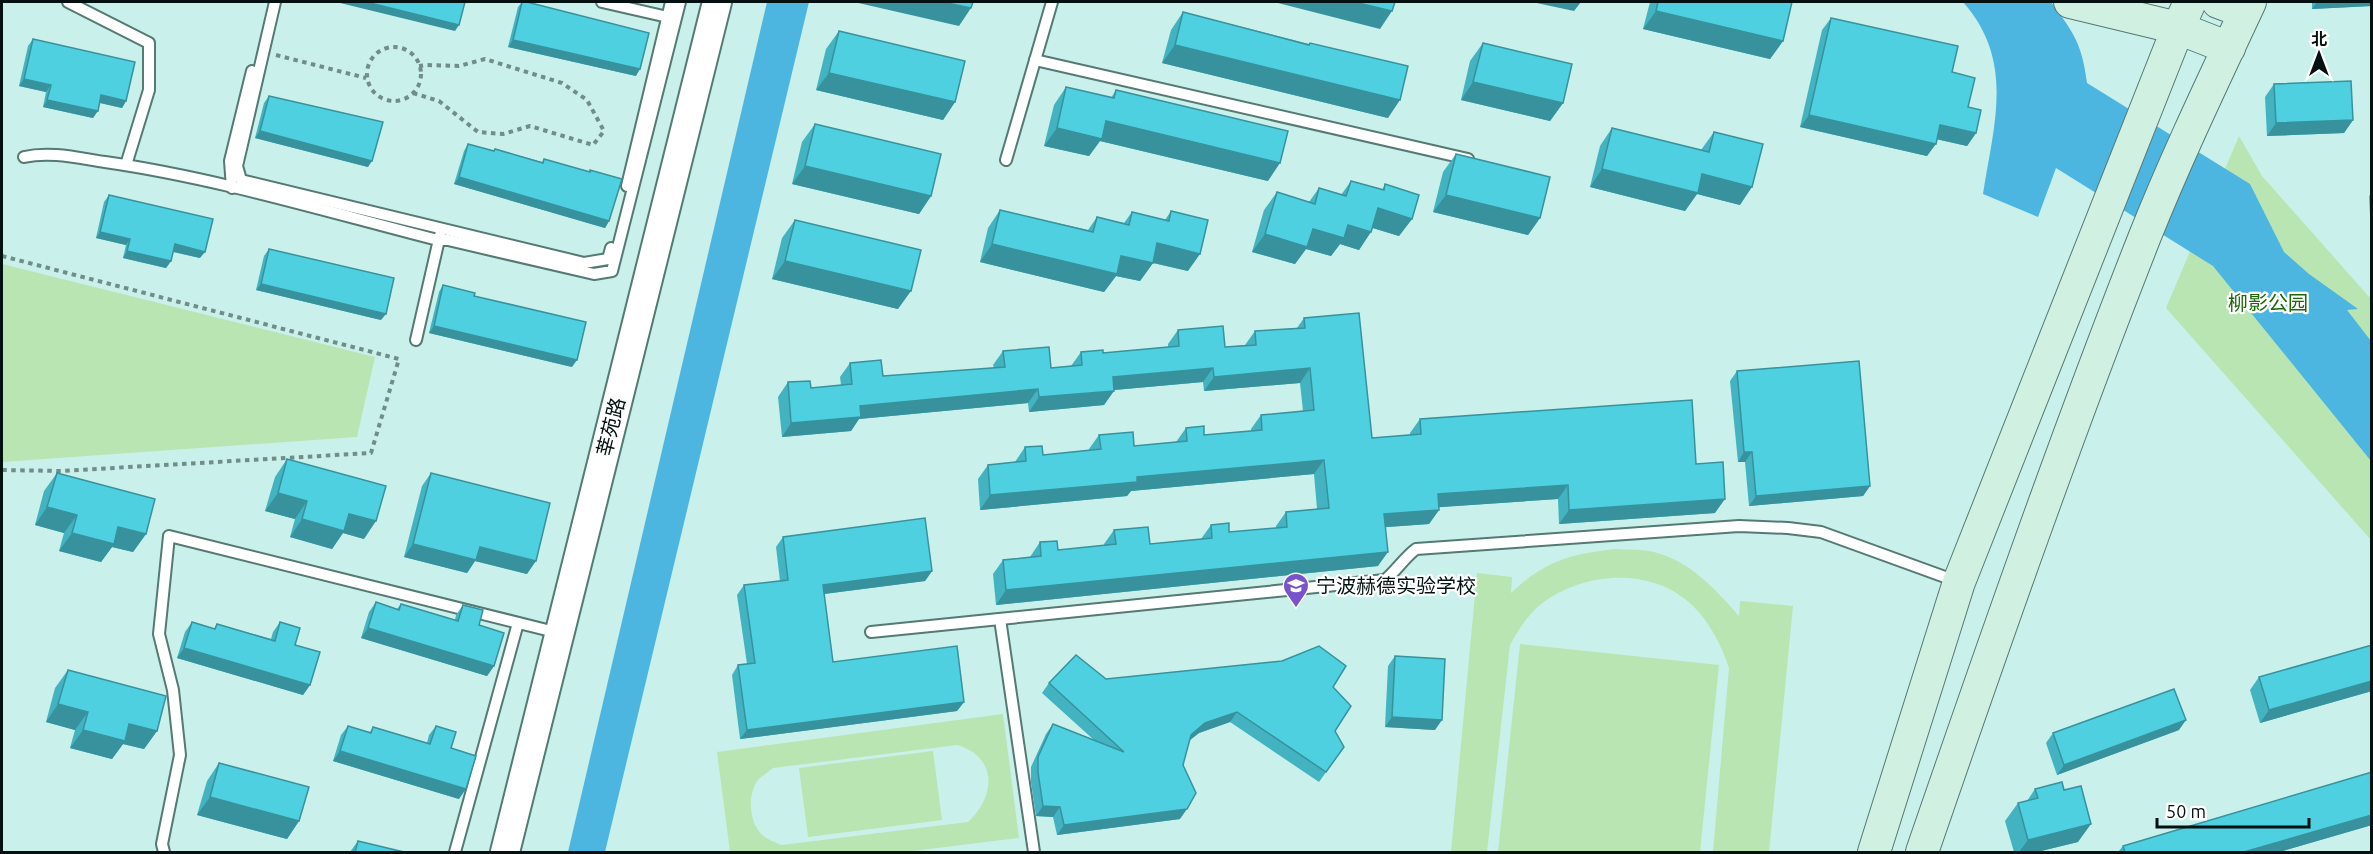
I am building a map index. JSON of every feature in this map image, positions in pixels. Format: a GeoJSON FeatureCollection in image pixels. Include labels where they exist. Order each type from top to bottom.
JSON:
{"type":"FeatureCollection","features":[{"type":"Feature","properties":{"kind":"main road"},"geometry":{"type":"LineString","coordinates":[[2070,2],[2184,15],[2229,48]]}},
{"type":"Feature","properties":{"kind":"main road"},"geometry":{"type":"LineString","coordinates":[[1922,852],[1999,627],[2146,235],[2189,133],[2229,48],[2237,5]]}},
{"type":"Feature","properties":{"kind":"main road"},"geometry":{"type":"LineString","coordinates":[[1874,852],[1959,582],[2184,15]]}},
{"type":"Feature","properties":{"kind":"street","name":"莘苑路"},"geometry":{"type":"LineString","coordinates":[[505,852],[717,2]]}},
{"type":"Feature","properties":{"kind":"lane"},"geometry":{"type":"LineString","coordinates":[[68,2],[149,43],[149,90],[126,165]]}},
{"type":"Feature","properties":{"kind":"lane"},"geometry":{"type":"LineString","coordinates":[[232,188],[230,160],[268,2]]}},
{"type":"Feature","properties":{"kind":"lane"},"geometry":{"type":"LineString","coordinates":[[275,2],[237,166],[241,180],[584,263],[608,259],[672,18],[680,2]]}},
{"type":"Feature","properties":{"kind":"lane"},"geometry":{"type":"LineString","coordinates":[[602,2],[672,18]]}},
{"type":"Feature","properties":{"kind":"lane"},"geometry":{"type":"LineString","coordinates":[[24,157],[41,153],[126,165],[232,188],[438,240],[448,240],[594,274],[612,271],[672,18],[671,2]]}},
{"type":"Feature","properties":{"kind":"lane"},"geometry":{"type":"LineString","coordinates":[[1006,159],[1052,2]]}},
{"type":"Feature","properties":{"kind":"lane"},"geometry":{"type":"LineString","coordinates":[[1035,60],[1478,161]]}},
{"type":"Feature","properties":{"kind":"lane"},"geometry":{"type":"LineString","coordinates":[[417,340],[441,229]]}},
{"type":"Feature","properties":{"kind":"lane"},"geometry":{"type":"LineString","coordinates":[[871,632],[1385,580],[1396,571],[1404,558],[1416,549],[1739,526],[1821,532],[1959,582]]}},
{"type":"Feature","properties":{"kind":"lane"},"geometry":{"type":"LineString","coordinates":[[164,852],[162,844],[180,755],[173,690],[159,634],[169,537],[559,633]]}},
{"type":"Feature","properties":{"kind":"lane"},"geometry":{"type":"LineString","coordinates":[[1000,619],[1034,852]]}},
{"type":"Feature","properties":{"kind":"lane"},"geometry":{"type":"LineString","coordinates":[[455,852],[518,623]]}},
{"type":"Feature","properties":{"kind":"path"},"geometry":{"type":"LineString","coordinates":[[385,48],[404,49],[412,54],[419,66],[421,78],[413,93],[398,101],[381,99],[369,86],[366,78],[370,60],[385,48]]}},
{"type":"Feature","properties":{"kind":"path"},"geometry":{"type":"LineString","coordinates":[[264,52],[366,78]]}},
{"type":"Feature","properties":{"kind":"path"},"geometry":{"type":"LineString","coordinates":[[413,93],[439,100],[478,132],[503,134],[530,126],[593,145],[604,130],[587,100],[562,83],[485,59],[459,66],[419,66]]}},
{"type":"Feature","properties":{"kind":"path"},"geometry":{"type":"LineString","coordinates":[[2,256],[399,359],[371,453],[61,471],[2,470]]}},
{"type":"Feature","properties":{"kind":"green space","name":"柳影公园"},"geometry":{"type":"Polygon","coordinates":[[[2239,136],[2262,176],[2371,299],[2371,540],[2166,308],[2239,136]]]}},
{"type":"Feature","properties":{"kind":"green space"},"geometry":{"type":"Polygon","coordinates":[[[2,264],[375,357],[357,437],[2,462],[2,264]]]}},
{"type":"Feature","properties":{"kind":"green space"},"geometry":{"type":"Polygon","coordinates":[[[1616,549],[1649,551],[1679,562],[1711,586],[1739,616],[1740,601],[1793,606],[1769,852],[1713,852],[1729,668],[1712,630],[1693,606],[1669,589],[1632,578],[1612,578],[1574,586],[1556,594],[1535,609],[1516,634],[1510,645],[1487,852],[1451,852],[1477,573],[1512,577],[1511,593],[1547,566],[1585,553],[1616,549]]]}},
{"type":"Feature","properties":{"kind":"green space"},"geometry":{"type":"Polygon","coordinates":[[[1520,644],[1719,665],[1700,852],[1498,852],[1520,644]]]}},
{"type":"Feature","properties":{"kind":"green space"},"geometry":{"type":"Polygon","coordinates":[[[1003,714],[1019,838],[905,852],[730,852],[717,752],[1003,714]],[[957,745],[773,768],[755,785],[751,798],[753,819],[763,835],[782,845],[968,822],[984,801],[988,789],[986,768],[980,758],[957,745]]]}},
{"type":"Feature","properties":{"kind":"green space"},"geometry":{"type":"Polygon","coordinates":[[[933,751],[942,820],[808,837],[799,768],[933,751]]]}},
{"type":"Feature","properties":{"kind":"water"},"geometry":{"type":"Polygon","coordinates":[[[767,2],[809,2],[605,852],[568,852],[767,2]]]}},
{"type":"Feature","properties":{"kind":"water"},"geometry":{"type":"Polygon","coordinates":[[[1963,2],[2051,2],[2076,40],[2087,83],[2250,184],[2284,252],[2309,274],[2358,309],[2347,310],[2371,341],[2371,461],[2213,266],[2056,168],[2038,217],[1983,194],[1995,118],[1997,94],[1995,70],[1990,47],[1979,24],[1963,2]]]}},
{"type":"Feature","properties":{"kind":"building"},"geometry":{"type":"Polygon","coordinates":[[[366,2],[465,2],[459,25],[366,2]]]}},
{"type":"Feature","properties":{"kind":"building"},"geometry":{"type":"Polygon","coordinates":[[[522,2],[649,33],[640,69],[513,40],[522,2]]]}},
{"type":"Feature","properties":{"kind":"building"},"geometry":{"type":"Polygon","coordinates":[[[942,2],[973,2],[971,8],[942,2]]]}},
{"type":"Feature","properties":{"kind":"building"},"geometry":{"type":"Polygon","coordinates":[[[1354,2],[1395,2],[1392,11],[1354,2]]]}},
{"type":"Feature","properties":{"kind":"building"},"geometry":{"type":"Polygon","coordinates":[[[1658,2],[1792,2],[1783,41],[1656,11],[1658,2]]]}},
{"type":"Feature","properties":{"kind":"building"},"geometry":{"type":"Polygon","coordinates":[[[1183,12],[1309,45],[1310,43],[1408,66],[1400,100],[1175,45],[1183,12]]]}},
{"type":"Feature","properties":{"kind":"building"},"geometry":{"type":"Polygon","coordinates":[[[1831,18],[1958,46],[1952,72],[1975,78],[1968,107],[1981,110],[1976,133],[1940,125],[1936,144],[1809,115],[1831,18]]]}},
{"type":"Feature","properties":{"kind":"building"},"geometry":{"type":"Polygon","coordinates":[[[839,31],[965,61],[955,102],[829,73],[839,31]]]}},
{"type":"Feature","properties":{"kind":"building"},"geometry":{"type":"Polygon","coordinates":[[[33,39],[135,62],[126,101],[101,95],[98,111],[47,100],[51,85],[24,79],[33,39]]]}},
{"type":"Feature","properties":{"kind":"building"},"geometry":{"type":"Polygon","coordinates":[[[1483,43],[1572,64],[1563,103],[1473,82],[1483,43]]]}},
{"type":"Feature","properties":{"kind":"building"},"geometry":{"type":"Polygon","coordinates":[[[2351,81],[2353,120],[2276,123],[2274,84],[2351,81]]]}},
{"type":"Feature","properties":{"kind":"building"},"geometry":{"type":"Polygon","coordinates":[[[1066,87],[1114,98],[1116,90],[1288,131],[1280,163],[1106,121],[1102,139],[1057,128],[1066,87]]]}},
{"type":"Feature","properties":{"kind":"building"},"geometry":{"type":"Polygon","coordinates":[[[269,96],[383,122],[372,161],[260,131],[269,96]]]}},
{"type":"Feature","properties":{"kind":"building"},"geometry":{"type":"Polygon","coordinates":[[[815,124],[941,154],[931,196],[805,166],[815,124]]]}},
{"type":"Feature","properties":{"kind":"building"},"geometry":{"type":"Polygon","coordinates":[[[1612,128],[1709,152],[1714,132],[1763,144],[1752,187],[1702,174],[1698,193],[1602,169],[1612,128]]]}},
{"type":"Feature","properties":{"kind":"building"},"geometry":{"type":"Polygon","coordinates":[[[468,144],[543,163],[544,159],[622,179],[609,221],[459,177],[468,144]]]}},
{"type":"Feature","properties":{"kind":"building"},"geometry":{"type":"Polygon","coordinates":[[[1456,154],[1550,177],[1540,218],[1446,195],[1456,154]]]}},
{"type":"Feature","properties":{"kind":"building"},"geometry":{"type":"Polygon","coordinates":[[[1351,181],[1384,190],[1385,184],[1419,195],[1412,219],[1378,208],[1371,232],[1348,225],[1344,238],[1313,229],[1307,247],[1265,234],[1277,192],[1315,204],[1319,188],[1346,196],[1351,181]]]}},
{"type":"Feature","properties":{"kind":"building"},"geometry":{"type":"Polygon","coordinates":[[[109,195],[213,219],[205,252],[175,244],[171,261],[127,251],[130,239],[100,232],[109,195]]]}},
{"type":"Feature","properties":{"kind":"building"},"geometry":{"type":"Polygon","coordinates":[[[1000,210],[1093,232],[1097,217],[1129,225],[1132,212],[1169,221],[1171,211],[1208,220],[1200,254],[1157,243],[1153,263],[1121,256],[1117,274],[992,244],[1000,210]]]}},
{"type":"Feature","properties":{"kind":"building"},"geometry":{"type":"Polygon","coordinates":[[[795,220],[921,250],[911,291],[785,261],[795,220]]]}},
{"type":"Feature","properties":{"kind":"building"},"geometry":{"type":"Polygon","coordinates":[[[269,249],[394,278],[386,314],[261,284],[269,249]]]}},
{"type":"Feature","properties":{"kind":"building"},"geometry":{"type":"Polygon","coordinates":[[[443,285],[475,293],[474,296],[586,322],[577,360],[434,326],[443,285]]]}},
{"type":"Feature","properties":{"kind":"building"},"geometry":{"type":"Polygon","coordinates":[[[1359,313],[1372,438],[1421,434],[1420,419],[1692,400],[1696,464],[1723,462],[1725,499],[1569,510],[1568,485],[1438,494],[1439,510],[1384,514],[1388,552],[1006,590],[1003,560],[1041,556],[1040,542],[1057,541],[1058,550],[1116,544],[1114,530],[1148,527],[1150,544],[1212,538],[1211,525],[1229,523],[1229,532],[1287,527],[1286,512],[1329,508],[1324,460],[1137,477],[1137,482],[990,495],[988,465],[1026,461],[1025,447],[1042,446],[1043,455],[1101,449],[1099,435],[1133,432],[1134,446],[1187,441],[1186,428],[1204,426],[1204,435],[1262,430],[1261,415],[1314,410],[1310,368],[1214,377],[1213,368],[1113,377],[1114,391],[1039,397],[1038,389],[860,406],[861,417],[791,423],[788,382],[810,381],[811,388],[852,384],[850,363],[881,360],[883,376],[1005,367],[1003,351],[1049,347],[1051,368],[1082,365],[1081,352],[1103,350],[1103,353],[1179,346],[1178,330],[1223,326],[1225,347],[1256,345],[1255,331],[1305,328],[1304,318],[1359,313]]]}},
{"type":"Feature","properties":{"kind":"building"},"geometry":{"type":"Polygon","coordinates":[[[1859,361],[1870,486],[1756,496],[1752,452],[1744,452],[1737,371],[1859,361]]]}},
{"type":"Feature","properties":{"kind":"building"},"geometry":{"type":"Polygon","coordinates":[[[287,459],[386,486],[376,521],[349,514],[344,531],[302,519],[307,501],[278,493],[287,459]]]}},
{"type":"Feature","properties":{"kind":"building"},"geometry":{"type":"Polygon","coordinates":[[[57,473],[155,499],[146,534],[118,527],[114,544],[72,533],[77,515],[47,507],[57,473]]]}},
{"type":"Feature","properties":{"kind":"building"},"geometry":{"type":"Polygon","coordinates":[[[431,473],[550,503],[536,561],[480,547],[476,560],[413,544],[431,473]]]}},
{"type":"Feature","properties":{"kind":"building"},"geometry":{"type":"Polygon","coordinates":[[[925,518],[932,571],[823,585],[833,662],[957,646],[964,702],[747,730],[738,665],[755,663],[744,585],[788,580],[783,537],[925,518]]]}},
{"type":"Feature","properties":{"kind":"building"},"geometry":{"type":"Polygon","coordinates":[[[376,602],[399,610],[401,604],[458,621],[463,605],[483,610],[479,625],[504,633],[494,666],[368,628],[376,602]]]}},
{"type":"Feature","properties":{"kind":"building"},"geometry":{"type":"Polygon","coordinates":[[[192,622],[215,629],[217,624],[275,641],[280,622],[300,628],[295,645],[320,652],[310,685],[184,648],[192,622]]]}},
{"type":"Feature","properties":{"kind":"building"},"geometry":{"type":"Polygon","coordinates":[[[2372,645],[2372,681],[2269,710],[2259,677],[2372,645]]]}},
{"type":"Feature","properties":{"kind":"building"},"geometry":{"type":"Polygon","coordinates":[[[1319,646],[1346,666],[1333,687],[1351,706],[1335,731],[1344,747],[1326,772],[1237,712],[1205,723],[1191,735],[1183,765],[1196,793],[1187,809],[1064,825],[1060,807],[1043,806],[1038,757],[1053,724],[1124,752],[1049,683],[1076,655],[1106,679],[1282,661],[1319,646]]]}},
{"type":"Feature","properties":{"kind":"building"},"geometry":{"type":"Polygon","coordinates":[[[1395,656],[1445,659],[1442,720],[1392,717],[1395,656]]]}},
{"type":"Feature","properties":{"kind":"building"},"geometry":{"type":"Polygon","coordinates":[[[68,670],[166,696],[157,731],[129,724],[125,741],[83,730],[88,712],[58,704],[68,670]]]}},
{"type":"Feature","properties":{"kind":"building"},"geometry":{"type":"Polygon","coordinates":[[[2174,689],[2186,720],[2064,765],[2053,733],[2174,689]]]}},
{"type":"Feature","properties":{"kind":"building"},"geometry":{"type":"Polygon","coordinates":[[[348,726],[371,733],[373,727],[430,744],[436,726],[456,732],[451,748],[476,756],[466,789],[340,751],[348,726]]]}},
{"type":"Feature","properties":{"kind":"building"},"geometry":{"type":"Polygon","coordinates":[[[219,763],[309,787],[299,821],[210,797],[219,763]]]}},
{"type":"Feature","properties":{"kind":"building"},"geometry":{"type":"Polygon","coordinates":[[[2372,772],[2372,815],[2244,852],[2125,852],[2123,846],[2372,772]]]}},
{"type":"Feature","properties":{"kind":"building"},"geometry":{"type":"Polygon","coordinates":[[[2062,782],[2064,790],[2081,786],[2091,824],[2028,840],[2018,803],[2038,798],[2035,789],[2062,782]]]}},
{"type":"Feature","properties":{"kind":"building"},"geometry":{"type":"Polygon","coordinates":[[[358,841],[404,852],[355,852],[358,841]]]}},
{"type":"Feature","properties":{"kind":"place","name":"宁波赫德实验学校"},"geometry":{"type":"Point","coordinates":[1296,609]}}]}
